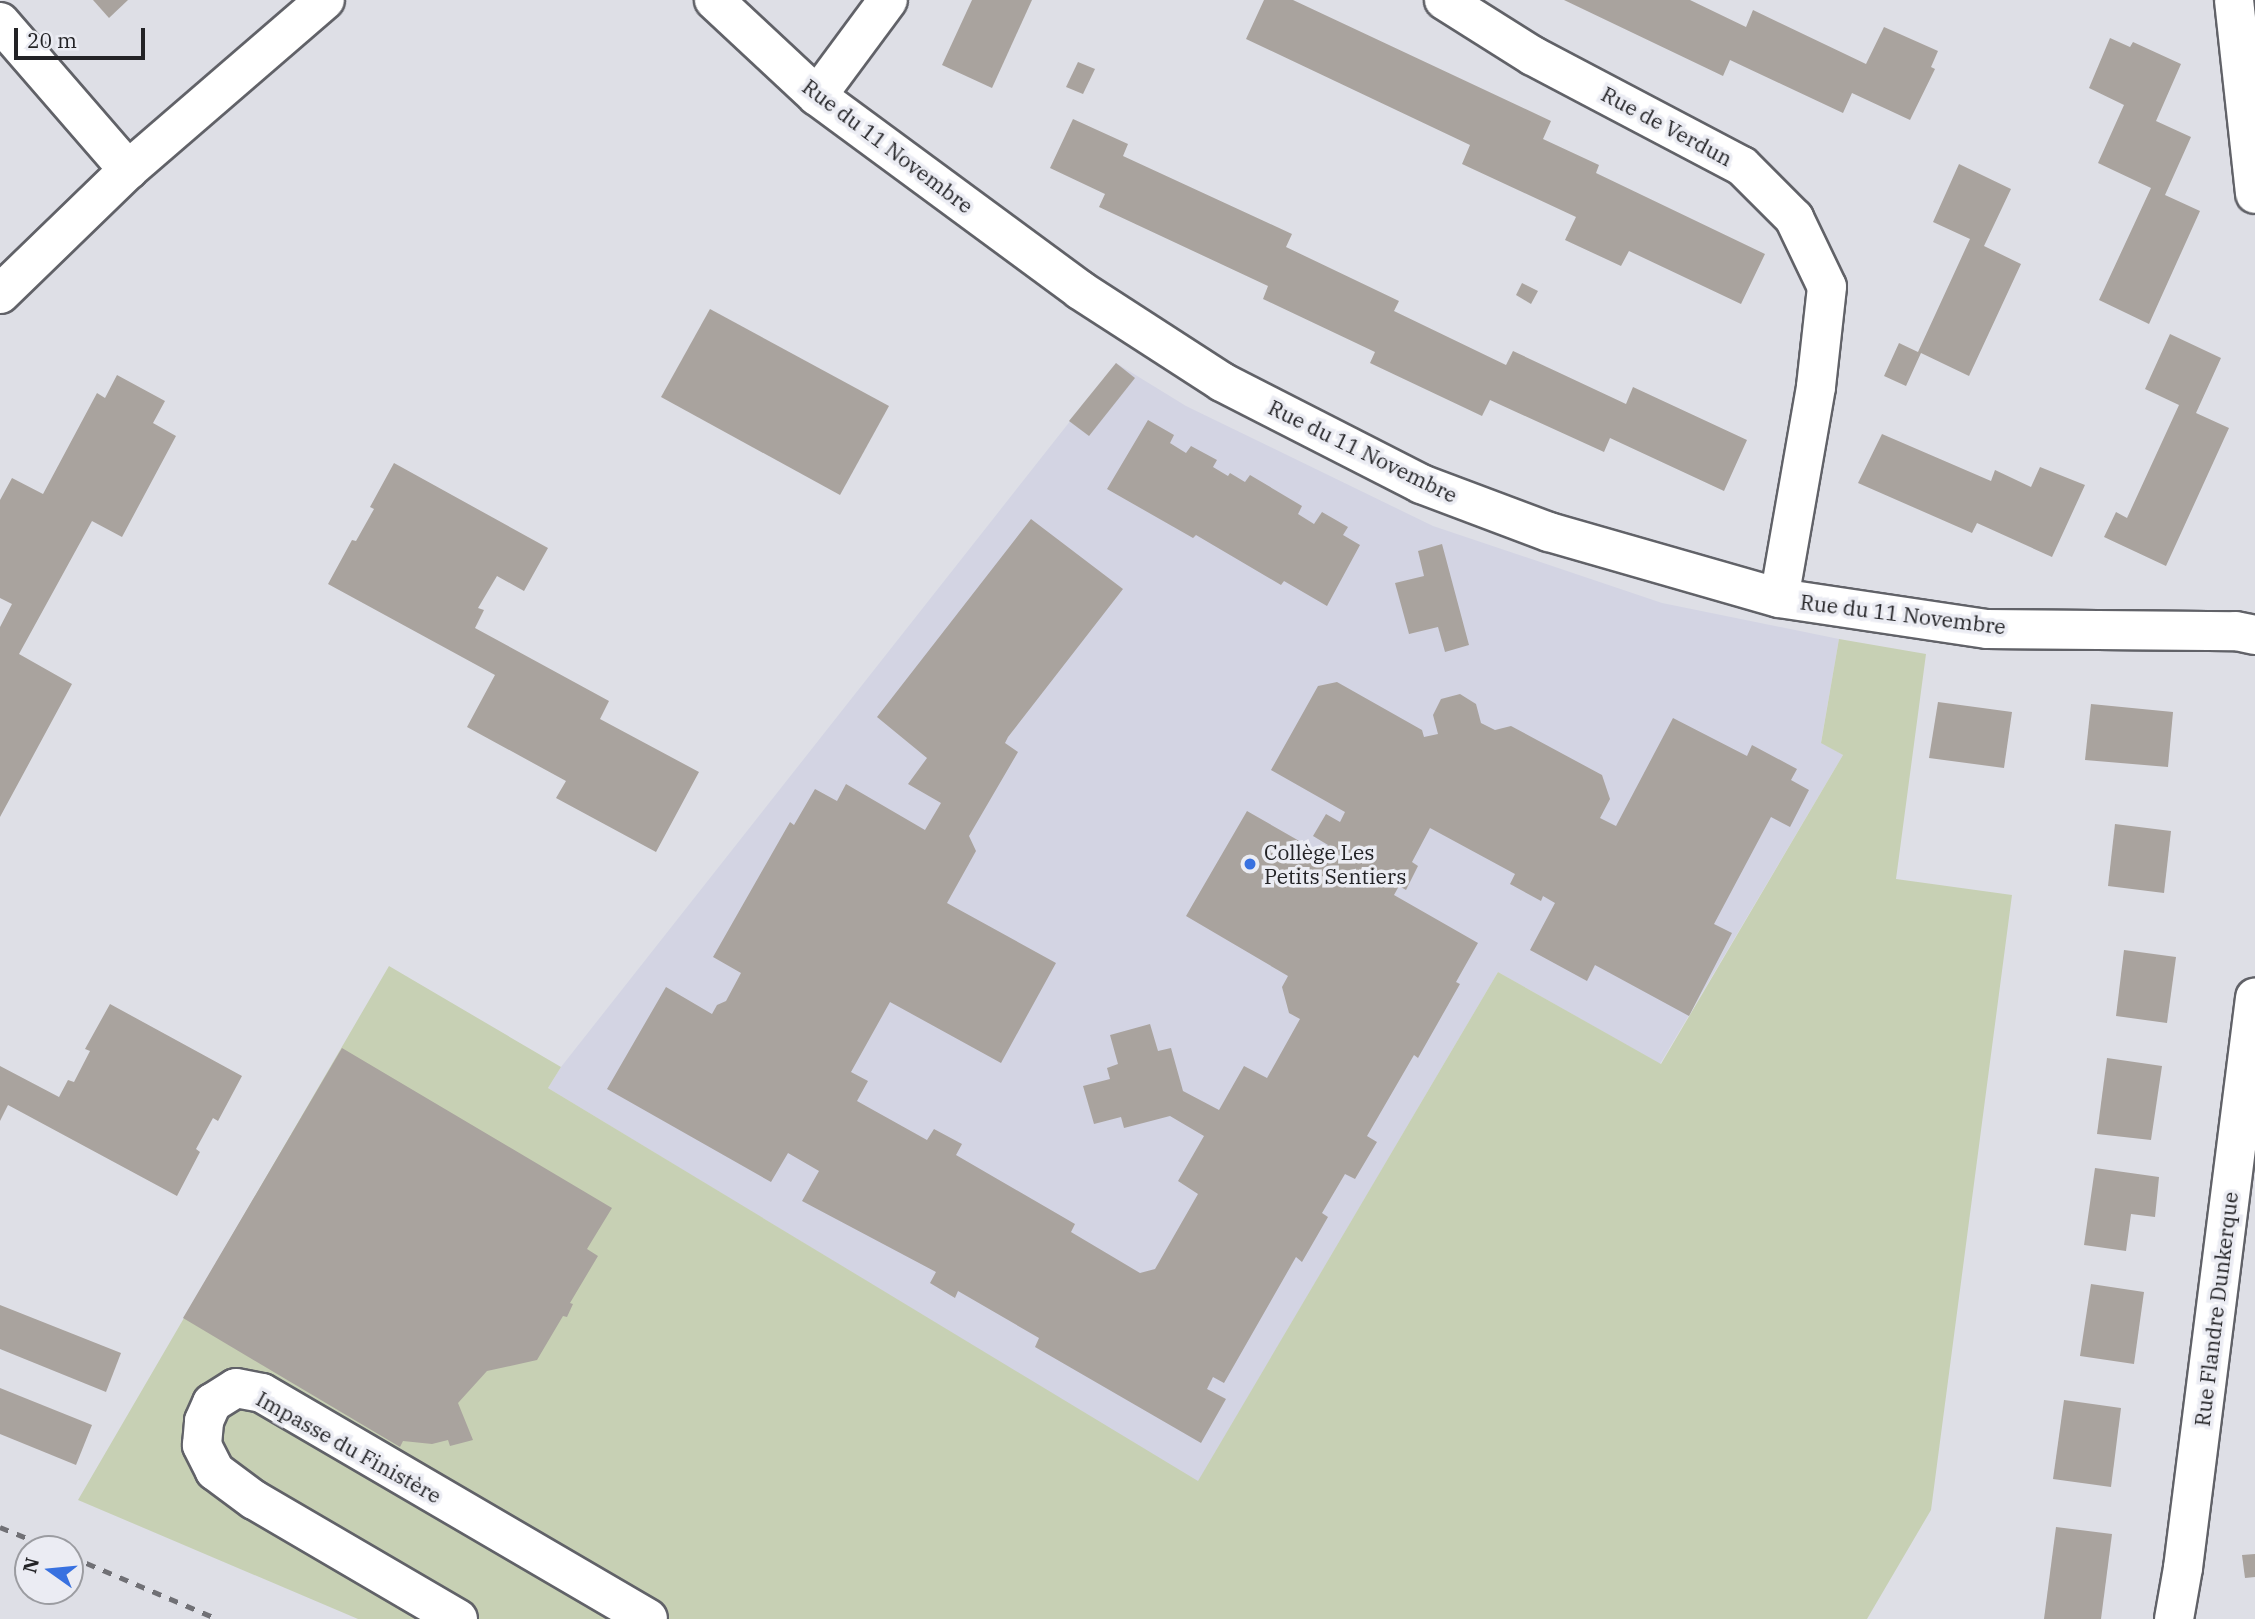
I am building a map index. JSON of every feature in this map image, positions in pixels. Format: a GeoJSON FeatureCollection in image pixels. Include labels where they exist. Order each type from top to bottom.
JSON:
{"type":"FeatureCollection","features":[{"type":"Feature","properties":{"kind":"street"},"geometry":{"type":"LineString","coordinates":[[0,294],[128,170],[325,0]]}},
{"type":"Feature","properties":{"kind":"street","name":"Rue du 11 Novembre"},"geometry":{"type":"LineString","coordinates":[[714,0],[817,96],[1080,290],[1222,383],[1421,484],[1549,532],[1779,598],[1987,629],[2236,631],[2255,635]]}},
{"type":"Feature","properties":{"kind":"street"},"geometry":{"type":"LineString","coordinates":[[817,96],[888,0]]}},
{"type":"Feature","properties":{"kind":"street","name":"Rue de Verdun"},"geometry":{"type":"LineString","coordinates":[[1444,0],[1533,56],[1742,166],[1794,218],[1827,287],[1816,387],[1779,598]]}},
{"type":"Feature","properties":{"kind":"street"},"geometry":{"type":"LineString","coordinates":[[2234,0],[2255,194]]}},
{"type":"Feature","properties":{"kind":"street"},"geometry":{"type":"LineString","coordinates":[[0,22],[128,170]]}},
{"type":"Feature","properties":{"kind":"street","name":"Rue Flandre Dunkerque"},"geometry":{"type":"LineString","coordinates":[[2174,1619],[2183,1568],[2255,998]]}},
{"type":"Feature","properties":{"kind":"street","name":"Impasse du Finistère"},"geometry":{"type":"LineString","coordinates":[[458,1619],[254,1500],[215,1471],[202,1446],[204,1421],[212,1403],[236,1388],[262,1393],[648,1619]]}},
{"type":"Feature","properties":{"kind":"shaded area","name":"Collège Les Petits Sentiers"},"geometry":{"type":"Polygon","coordinates":[[[1116,363],[1186,406],[1433,526],[1662,603],[1839,639],[1821,742],[1843,755],[1660,1064],[1498,972],[1198,1482],[548,1088],[561,1067],[1116,363]]]}},
{"type":"Feature","properties":{"kind":"green space"},"geometry":{"type":"Polygon","coordinates":[[[1839,639],[1926,654],[1896,879],[2012,895],[1931,1510],[1867,1619],[358,1619],[78,1500],[389,966],[561,1067],[548,1088],[1198,1481],[1498,972],[1661,1064],[1843,755],[1821,743],[1839,639]]]}},
{"type":"Feature","properties":{"kind":"building"},"geometry":{"type":"Polygon","coordinates":[[[93,0],[128,0],[109,18],[93,0]]]}},
{"type":"Feature","properties":{"kind":"building"},"geometry":{"type":"Polygon","coordinates":[[[972,0],[1032,0],[992,88],[942,65],[972,0]]]}},
{"type":"Feature","properties":{"kind":"building"},"geometry":{"type":"Polygon","coordinates":[[[1264,0],[1293,0],[1551,121],[1543,139],[1599,165],[1596,173],[1765,254],[1741,304],[1629,251],[1621,266],[1565,240],[1576,217],[1462,164],[1470,145],[1246,39],[1264,0]]]}},
{"type":"Feature","properties":{"kind":"building"},"geometry":{"type":"Polygon","coordinates":[[[1564,0],[1690,0],[1746,27],[1753,10],[1866,64],[1884,27],[1938,51],[1931,67],[1935,69],[1910,120],[1852,93],[1843,113],[1730,60],[1723,76],[1564,0]]]}},
{"type":"Feature","properties":{"kind":"building"},"geometry":{"type":"Polygon","coordinates":[[[2110,38],[2130,47],[2133,42],[2181,64],[2156,121],[2191,137],[2165,195],[2200,211],[2149,324],[2099,300],[2151,188],[2098,163],[2124,105],[2089,88],[2110,38]]]}},
{"type":"Feature","properties":{"kind":"building"},"geometry":{"type":"Polygon","coordinates":[[[1078,62],[1095,69],[1083,94],[1066,87],[1078,62]]]}},
{"type":"Feature","properties":{"kind":"building"},"geometry":{"type":"Polygon","coordinates":[[[1073,119],[1128,144],[1123,156],[1292,234],[1286,247],[1399,301],[1394,311],[1506,365],[1513,351],[1626,404],[1633,387],[1747,440],[1724,491],[1610,438],[1604,452],[1490,400],[1482,416],[1370,363],[1375,352],[1263,299],[1268,286],[1099,207],[1105,194],[1050,168],[1073,119]]]}},
{"type":"Feature","properties":{"kind":"building"},"geometry":{"type":"Polygon","coordinates":[[[1959,164],[2011,189],[1984,246],[2021,264],[1969,376],[1921,353],[1906,386],[1884,376],[1899,343],[1918,352],[1970,239],[1933,222],[1959,164]]]}},
{"type":"Feature","properties":{"kind":"building"},"geometry":{"type":"Polygon","coordinates":[[[1522,283],[1538,291],[1531,304],[1516,295],[1522,283]]]}},
{"type":"Feature","properties":{"kind":"building"},"geometry":{"type":"Polygon","coordinates":[[[710,309],[889,406],[840,495],[661,397],[710,309]]]}},
{"type":"Feature","properties":{"kind":"building"},"geometry":{"type":"Polygon","coordinates":[[[2170,334],[2221,358],[2196,413],[2229,428],[2166,566],[2104,537],[2116,512],[2127,518],[2179,405],[2145,389],[2170,334]]]}},
{"type":"Feature","properties":{"kind":"building"},"geometry":{"type":"Polygon","coordinates":[[[1116,363],[1135,378],[1089,436],[1069,421],[1116,363]]]}},
{"type":"Feature","properties":{"kind":"building"},"geometry":{"type":"Polygon","coordinates":[[[117,375],[165,401],[153,423],[176,436],[122,537],[92,521],[19,654],[72,684],[0,817],[0,627],[12,604],[0,598],[0,500],[12,478],[43,494],[97,393],[105,398],[117,375]]]}},
{"type":"Feature","properties":{"kind":"building"},"geometry":{"type":"Polygon","coordinates":[[[1148,420],[1174,435],[1170,443],[1186,453],[1191,446],[1217,460],[1213,467],[1228,476],[1230,473],[1245,482],[1250,475],[1302,506],[1298,514],[1314,524],[1322,512],[1348,527],[1343,535],[1360,545],[1327,606],[1284,581],[1281,585],[1196,535],[1193,538],[1107,489],[1148,420]]]}},
{"type":"Feature","properties":{"kind":"building"},"geometry":{"type":"Polygon","coordinates":[[[1882,434],[1991,481],[1995,470],[2031,487],[2040,467],[2085,485],[2052,557],[1977,523],[1972,533],[1858,483],[1882,434]]]}},
{"type":"Feature","properties":{"kind":"building"},"geometry":{"type":"Polygon","coordinates":[[[394,463],[548,548],[524,591],[497,576],[478,608],[484,610],[475,628],[609,701],[600,719],[699,772],[656,852],[556,798],[566,781],[467,727],[495,675],[328,584],[352,540],[356,541],[374,509],[370,507],[394,463]]]}},
{"type":"Feature","properties":{"kind":"building"},"geometry":{"type":"Polygon","coordinates":[[[1031,519],[1123,589],[1008,737],[1005,743],[1018,752],[969,836],[976,851],[947,903],[1056,963],[1001,1063],[890,1002],[851,1072],[868,1081],[857,1101],[927,1140],[934,1129],[962,1144],[956,1155],[1075,1224],[1071,1232],[1140,1273],[1155,1269],[1198,1194],[1178,1181],[1204,1136],[1170,1116],[1124,1128],[1121,1117],[1094,1124],[1083,1086],[1110,1079],[1107,1068],[1118,1064],[1110,1035],[1150,1024],[1158,1051],[1171,1048],[1183,1091],[1219,1110],[1244,1066],[1267,1078],[1300,1019],[1289,1013],[1282,987],[1288,976],[1186,916],[1247,811],[1322,854],[1328,845],[1313,836],[1326,814],[1340,822],[1345,812],[1271,770],[1318,686],[1337,682],[1422,730],[1424,737],[1438,734],[1433,715],[1441,699],[1460,694],[1476,704],[1481,723],[1495,730],[1511,726],[1602,775],[1610,799],[1600,818],[1616,826],[1673,718],[1747,756],[1752,745],[1797,769],[1791,780],[1809,790],[1790,827],[1771,817],[1714,924],[1732,933],[1689,1016],[1595,965],[1587,981],[1530,950],[1555,903],[1543,896],[1541,901],[1510,884],[1515,874],[1430,828],[1412,862],[1418,866],[1406,890],[1399,886],[1394,895],[1478,943],[1456,982],[1460,984],[1418,1058],[1414,1055],[1367,1136],[1377,1142],[1355,1179],[1345,1174],[1322,1213],[1328,1217],[1302,1262],[1296,1257],[1224,1383],[1213,1377],[1207,1389],[1226,1399],[1201,1443],[1035,1347],[1039,1338],[958,1291],[955,1298],[930,1283],[936,1272],[802,1201],[819,1171],[788,1153],[771,1182],[607,1089],[666,987],[712,1014],[717,1005],[726,1001],[741,973],[713,957],[790,822],[794,825],[815,789],[837,801],[846,784],[925,830],[941,803],[908,784],[927,758],[877,717],[1031,519]]]}},
{"type":"Feature","properties":{"kind":"building"},"geometry":{"type":"Polygon","coordinates":[[[1442,544],[1469,645],[1445,652],[1438,627],[1409,634],[1395,583],[1424,576],[1418,551],[1442,544]]]}},
{"type":"Feature","properties":{"kind":"building"},"geometry":{"type":"Polygon","coordinates":[[[1938,702],[2012,712],[2004,768],[1929,758],[1938,702]]]}},
{"type":"Feature","properties":{"kind":"building"},"geometry":{"type":"Polygon","coordinates":[[[2091,704],[2173,712],[2168,767],[2085,760],[2091,704]]]}},
{"type":"Feature","properties":{"kind":"building"},"geometry":{"type":"Polygon","coordinates":[[[2115,824],[2171,831],[2164,893],[2108,886],[2115,824]]]}},
{"type":"Feature","properties":{"kind":"building"},"geometry":{"type":"Polygon","coordinates":[[[2124,950],[2176,957],[2167,1023],[2116,1016],[2124,950]]]}},
{"type":"Feature","properties":{"kind":"building"},"geometry":{"type":"Polygon","coordinates":[[[110,1004],[242,1076],[218,1121],[213,1118],[196,1149],[200,1152],[177,1196],[8,1105],[0,1121],[0,1066],[59,1097],[68,1080],[74,1082],[90,1051],[85,1049],[110,1004]]]}},
{"type":"Feature","properties":{"kind":"building"},"geometry":{"type":"Polygon","coordinates":[[[342,1048],[612,1208],[587,1249],[598,1256],[570,1303],[573,1304],[567,1317],[563,1316],[537,1360],[487,1371],[458,1403],[473,1440],[450,1446],[448,1440],[432,1444],[403,1441],[400,1447],[183,1318],[342,1048]]]}},
{"type":"Feature","properties":{"kind":"building"},"geometry":{"type":"Polygon","coordinates":[[[2107,1058],[2162,1066],[2151,1140],[2097,1134],[2107,1058]]]}},
{"type":"Feature","properties":{"kind":"building"},"geometry":{"type":"Polygon","coordinates":[[[2095,1168],[2159,1177],[2155,1217],[2131,1214],[2126,1251],[2084,1245],[2095,1168]]]}},
{"type":"Feature","properties":{"kind":"building"},"geometry":{"type":"Polygon","coordinates":[[[2091,1284],[2144,1292],[2134,1364],[2080,1356],[2091,1284]]]}},
{"type":"Feature","properties":{"kind":"building"},"geometry":{"type":"Polygon","coordinates":[[[0,1305],[121,1353],[106,1392],[0,1349],[0,1305]]]}},
{"type":"Feature","properties":{"kind":"building"},"geometry":{"type":"Polygon","coordinates":[[[0,1388],[92,1425],[76,1465],[0,1434],[0,1388]]]}},
{"type":"Feature","properties":{"kind":"building"},"geometry":{"type":"Polygon","coordinates":[[[2064,1400],[2121,1408],[2111,1487],[2053,1479],[2064,1400]]]}},
{"type":"Feature","properties":{"kind":"building"},"geometry":{"type":"Polygon","coordinates":[[[2056,1527],[2112,1534],[2101,1619],[2044,1619],[2056,1527]]]}},
{"type":"Feature","properties":{"kind":"building"},"geometry":{"type":"Polygon","coordinates":[[[2255,1554],[2255,1577],[2245,1578],[2242,1555],[2255,1554]]]}},
{"type":"Feature","properties":{"kind":"railway"},"geometry":{"type":"LineString","coordinates":[[0,1527],[20,1535]]}},
{"type":"Feature","properties":{"kind":"railway"},"geometry":{"type":"LineString","coordinates":[[84,1562],[218,1619]]}},
{"type":"Feature","properties":{"kind":"place","name":"Collège Les Petits Sentiers"},"geometry":{"type":"Point","coordinates":[1250,864]}}]}
